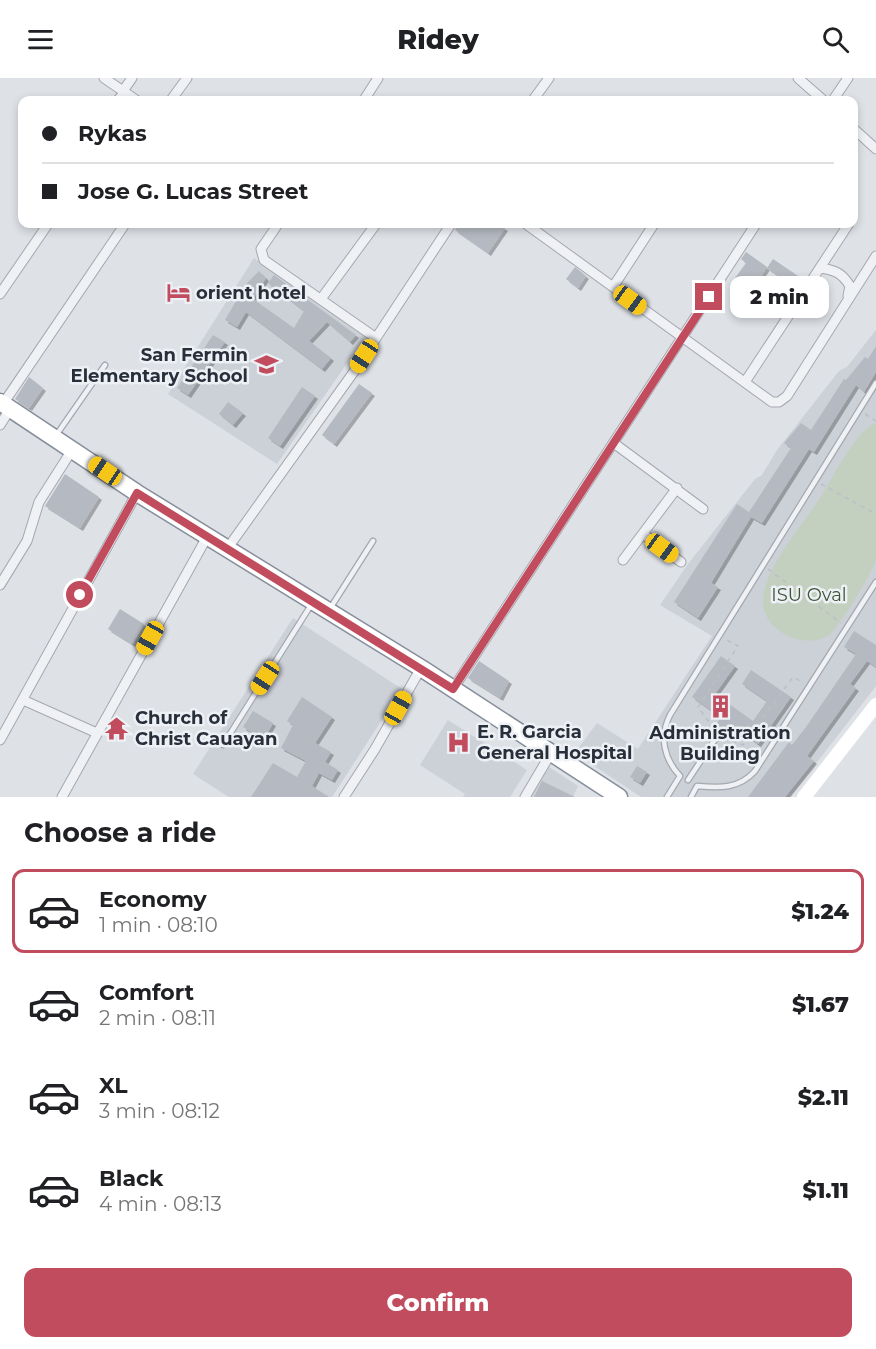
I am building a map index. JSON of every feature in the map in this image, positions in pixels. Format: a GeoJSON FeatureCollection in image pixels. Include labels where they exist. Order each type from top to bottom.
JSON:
{"type":"FeatureCollection","features":[{"type":"Feature","properties":{"kind":"highway"},"geometry":{"type":"LineString","coordinates":[[4,405],[137,493],[328,613],[421,668],[620,797]]}},
{"type":"Feature","properties":{"kind":"street"},"geometry":{"type":"LineString","coordinates":[[104,78],[130,96]]}},
{"type":"Feature","properties":{"kind":"street"},"geometry":{"type":"LineString","coordinates":[[123,91],[132,78]]}},
{"type":"Feature","properties":{"kind":"street"},"geometry":{"type":"LineString","coordinates":[[174,96],[187,78]]}},
{"type":"Feature","properties":{"kind":"street"},"geometry":{"type":"LineString","coordinates":[[367,96],[378,78]]}},
{"type":"Feature","properties":{"kind":"street"},"geometry":{"type":"LineString","coordinates":[[536,96],[549,78]]}},
{"type":"Feature","properties":{"kind":"street"},"geometry":{"type":"LineString","coordinates":[[798,78],[818,96]]}},
{"type":"Feature","properties":{"kind":"street"},"geometry":{"type":"LineString","coordinates":[[836,96],[848,78]]}},
{"type":"Feature","properties":{"kind":"street"},"geometry":{"type":"LineString","coordinates":[[858,133],[876,149]]}},
{"type":"Feature","properties":{"kind":"street"},"geometry":{"type":"LineString","coordinates":[[0,294],[45,228]]}},
{"type":"Feature","properties":{"kind":"street"},"geometry":{"type":"LineString","coordinates":[[0,425],[4,405],[122,228]]}},
{"type":"Feature","properties":{"kind":"street"},"geometry":{"type":"LineString","coordinates":[[276,228],[267,238],[261,255],[264,260],[376,338]]}},
{"type":"Feature","properties":{"kind":"street"},"geometry":{"type":"LineString","coordinates":[[321,299],[373,228]]}},
{"type":"Feature","properties":{"kind":"street"},"geometry":{"type":"LineString","coordinates":[[227,549],[376,338],[448,228]]}},
{"type":"Feature","properties":{"kind":"street"},"geometry":{"type":"LineString","coordinates":[[532,228],[772,402],[783,400],[876,256]]}},
{"type":"Feature","properties":{"kind":"street"},"geometry":{"type":"LineString","coordinates":[[613,287],[651,228]]}},
{"type":"Feature","properties":{"kind":"street"},"geometry":{"type":"LineString","coordinates":[[453,689],[615,444],[753,228]]}},
{"type":"Feature","properties":{"kind":"street"},"geometry":{"type":"LineString","coordinates":[[745,382],[846,228]]}},
{"type":"Feature","properties":{"kind":"street"},"geometry":{"type":"LineString","coordinates":[[820,268],[834,270],[846,280],[850,286],[848,299]]}},
{"type":"Feature","properties":{"kind":"street"},"geometry":{"type":"LineString","coordinates":[[615,444],[703,509]]}},
{"type":"Feature","properties":{"kind":"street"},"geometry":{"type":"LineString","coordinates":[[0,585],[27,541],[39,502],[72,450]]}},
{"type":"Feature","properties":{"kind":"street"},"geometry":{"type":"LineString","coordinates":[[624,560],[677,488]]}},
{"type":"Feature","properties":{"kind":"street"},"geometry":{"type":"LineString","coordinates":[[0,740],[137,493]]}},
{"type":"Feature","properties":{"kind":"street"},"geometry":{"type":"LineString","coordinates":[[643,534],[681,562]]}},
{"type":"Feature","properties":{"kind":"street"},"geometry":{"type":"LineString","coordinates":[[62,797],[207,537]]}},
{"type":"Feature","properties":{"kind":"street"},"geometry":{"type":"LineString","coordinates":[[344,797],[375,749],[421,668]]}},
{"type":"Feature","properties":{"kind":"street"},"geometry":{"type":"LineString","coordinates":[[23,700],[97,733]]}},
{"type":"Feature","properties":{"kind":"street"},"geometry":{"type":"LineString","coordinates":[[804,797],[876,705]]}},
{"type":"Feature","properties":{"kind":"street"},"geometry":{"type":"LineString","coordinates":[[525,797],[551,753]]}},
{"type":"Feature","properties":{"kind":"lane"},"geometry":{"type":"LineString","coordinates":[[119,96],[123,91]]}},
{"type":"Feature","properties":{"kind":"lane"},"geometry":{"type":"LineString","coordinates":[[54,438],[105,365]]}},
{"type":"Feature","properties":{"kind":"lane"},"geometry":{"type":"LineString","coordinates":[[876,383],[665,724],[665,752],[680,776],[697,786],[725,787],[748,779],[767,755],[876,582]]}},
{"type":"Feature","properties":{"kind":"lane"},"geometry":{"type":"LineString","coordinates":[[328,613],[373,541]]}},
{"type":"Feature","properties":{"kind":"lane"},"geometry":{"type":"LineString","coordinates":[[223,745],[313,603]]}},
{"type":"Feature","properties":{"kind":"lane"},"geometry":{"type":"LineString","coordinates":[[688,780],[718,735]]}},
{"type":"Feature","properties":{"kind":"lane"},"geometry":{"type":"LineString","coordinates":[[667,797],[680,776]]}},
{"type":"Feature","properties":{"kind":"lane"},"geometry":{"type":"LineString","coordinates":[[691,797],[697,786]]}},
{"type":"Feature","properties":{"kind":"path"},"geometry":{"type":"LineString","coordinates":[[859,411],[876,421]]}},
{"type":"Feature","properties":{"kind":"path"},"geometry":{"type":"LineString","coordinates":[[815,481],[876,514]]}},
{"type":"Feature","properties":{"kind":"path"},"geometry":{"type":"LineString","coordinates":[[762,564],[847,628]]}},
{"type":"Feature","properties":{"kind":"path"},"geometry":{"type":"LineString","coordinates":[[718,635],[738,646],[698,706],[718,735],[743,745],[793,677],[809,687]]}},
{"type":"Feature","properties":{"kind":"shaded area","name":"San Fermin Elementary School"},"geometry":{"type":"Polygon","coordinates":[[[254,258],[366,336],[277,464],[168,394],[254,258]]]}},
{"type":"Feature","properties":{"kind":"shaded area"},"geometry":{"type":"Polygon","coordinates":[[[876,330],[876,686],[790,797],[641,797],[575,753],[597,723],[638,749],[712,636],[660,605],[688,564],[755,479],[762,475],[777,450],[839,371],[847,367],[876,330]]]}},
{"type":"Feature","properties":{"kind":"shaded area"},"geometry":{"type":"Polygon","coordinates":[[[293,618],[402,689],[332,797],[229,797],[193,774],[293,618]]]}},
{"type":"Feature","properties":{"kind":"shaded area","name":"E. R. Garcia General Hospital"},"geometry":{"type":"Polygon","coordinates":[[[448,720],[527,770],[510,797],[463,797],[465,794],[420,765],[448,720]]]}},
{"type":"Feature","properties":{"kind":"shaded area"},"geometry":{"type":"Polygon","coordinates":[[[549,767],[578,786],[573,797],[531,797],[549,767]]]}},
{"type":"Feature","properties":{"kind":"green space","name":"ISU Oval"},"geometry":{"type":"Polygon","coordinates":[[[876,423],[876,560],[833,632],[817,640],[793,638],[782,633],[773,625],[763,605],[764,592],[773,567],[822,495],[853,444],[861,434],[876,423]]]}},
{"type":"Feature","properties":{"kind":"building"},"geometry":{"type":"Polygon","coordinates":[[[456,228],[505,228],[488,253],[455,230],[456,228]]]}},
{"type":"Feature","properties":{"kind":"building"},"geometry":{"type":"Polygon","coordinates":[[[746,252],[767,267],[752,290],[735,278],[746,263],[741,259],[746,252]]]}},
{"type":"Feature","properties":{"kind":"building"},"geometry":{"type":"Polygon","coordinates":[[[773,259],[804,280],[798,289],[767,268],[773,259]]]}},
{"type":"Feature","properties":{"kind":"building"},"geometry":{"type":"Polygon","coordinates":[[[575,267],[586,276],[578,288],[566,279],[575,267]]]}},
{"type":"Feature","properties":{"kind":"building"},"geometry":{"type":"Polygon","coordinates":[[[259,271],[266,278],[253,299],[294,328],[304,311],[268,283],[274,275],[356,335],[350,342],[327,322],[309,341],[331,358],[322,369],[246,312],[237,327],[225,320],[246,284],[259,271]]]}},
{"type":"Feature","properties":{"kind":"building"},"geometry":{"type":"Polygon","coordinates":[[[213,335],[225,342],[188,395],[177,388],[213,335]]]}},
{"type":"Feature","properties":{"kind":"building"},"geometry":{"type":"Polygon","coordinates":[[[876,346],[876,372],[864,392],[856,385],[814,452],[809,449],[762,523],[751,517],[711,583],[718,587],[698,618],[674,602],[737,504],[749,512],[791,448],[784,443],[801,423],[811,430],[844,379],[846,380],[865,357],[868,359],[876,346]]]}},
{"type":"Feature","properties":{"kind":"building"},"geometry":{"type":"Polygon","coordinates":[[[29,377],[43,388],[29,408],[15,399],[29,377]]]}},
{"type":"Feature","properties":{"kind":"building"},"geometry":{"type":"Polygon","coordinates":[[[359,384],[372,393],[334,444],[322,435],[359,384]]]}},
{"type":"Feature","properties":{"kind":"building"},"geometry":{"type":"Polygon","coordinates":[[[302,387],[315,396],[280,446],[268,438],[302,387]]]}},
{"type":"Feature","properties":{"kind":"building"},"geometry":{"type":"Polygon","coordinates":[[[228,402],[243,413],[233,425],[219,414],[228,402]]]}},
{"type":"Feature","properties":{"kind":"building"},"geometry":{"type":"Polygon","coordinates":[[[65,474],[99,497],[80,528],[45,506],[65,474]]]}},
{"type":"Feature","properties":{"kind":"building"},"geometry":{"type":"Polygon","coordinates":[[[120,609],[144,624],[132,644],[108,629],[120,609]]]}},
{"type":"Feature","properties":{"kind":"building"},"geometry":{"type":"Polygon","coordinates":[[[854,631],[876,645],[876,667],[867,661],[850,684],[856,688],[807,756],[814,761],[785,797],[748,797],[789,742],[792,745],[806,727],[856,654],[844,647],[854,631]]]}},
{"type":"Feature","properties":{"kind":"building","name":"Administration Building"},"geometry":{"type":"Polygon","coordinates":[[[721,656],[735,666],[715,694],[753,721],[767,701],[742,684],[751,670],[791,697],[758,744],[731,725],[727,732],[716,725],[721,717],[692,697],[721,656]]]}},
{"type":"Feature","properties":{"kind":"building"},"geometry":{"type":"Polygon","coordinates":[[[479,661],[509,681],[500,698],[468,678],[479,661]]]}},
{"type":"Feature","properties":{"kind":"building"},"geometry":{"type":"Polygon","coordinates":[[[302,697],[332,717],[315,743],[331,752],[325,762],[338,770],[332,780],[319,773],[312,786],[329,797],[251,797],[273,763],[297,777],[306,761],[281,748],[293,725],[287,721],[302,697]]]}},
{"type":"Feature","properties":{"kind":"building"},"geometry":{"type":"Polygon","coordinates":[[[253,711],[273,723],[264,739],[243,727],[253,711]]]}},
{"type":"Feature","properties":{"kind":"building"},"geometry":{"type":"Polygon","coordinates":[[[637,766],[647,772],[640,783],[630,777],[637,766]]]}},
{"type":"Feature","properties":{"kind":"building"},"geometry":{"type":"Polygon","coordinates":[[[542,781],[575,797],[534,797],[542,781]]]}},
{"type":"Feature","properties":{"kind":"place","name":"orient hotel"},"geometry":{"type":"Point","coordinates":[178,293]}},
{"type":"Feature","properties":{"kind":"place","name":"San Fermin Elementary School"},"geometry":{"type":"Point","coordinates":[266,365]}},
{"type":"Feature","properties":{"kind":"place","name":"Administration Building"},"geometry":{"type":"Point","coordinates":[720,707]}},
{"type":"Feature","properties":{"kind":"place","name":"Church of Christ Cauayan"},"geometry":{"type":"Point","coordinates":[117,728]}},
{"type":"Feature","properties":{"kind":"place","name":"E. R. Garcia General Hospital"},"geometry":{"type":"Point","coordinates":[459,742]}},
{"type":"Feature","properties":{"kind":"route"},"geometry":{"type":"LineString","coordinates":[[80,595],[137,493],[453,689],[709,297]]}}]}
